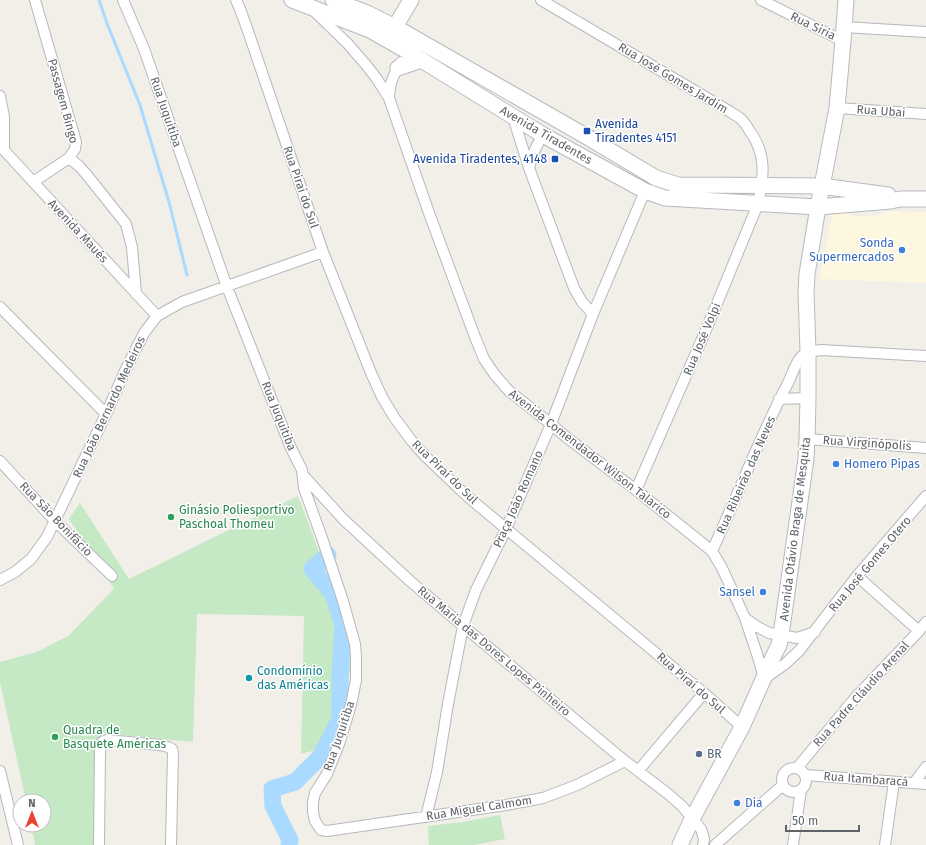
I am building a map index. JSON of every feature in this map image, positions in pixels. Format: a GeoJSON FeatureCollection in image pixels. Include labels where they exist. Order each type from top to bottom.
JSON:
{"type":"FeatureCollection","features":[{"type":"Feature","properties":{"kind":"main road","name":"Avenida Tiradentes"},"geometry":{"type":"LineString","coordinates":[[292,0],[411,45],[656,178],[678,185],[821,186],[890,195],[900,198]]}},
{"type":"Feature","properties":{"kind":"main road","name":"Avenida Tiradentes"},"geometry":{"type":"LineString","coordinates":[[333,0],[367,13],[395,27],[422,60],[543,135],[645,191],[665,198],[818,207],[891,201],[900,198]]}},
{"type":"Feature","properties":{"kind":"main road"},"geometry":{"type":"LineString","coordinates":[[395,27],[411,0]]}},
{"type":"Feature","properties":{"kind":"main road","name":"Avenida Otávio Braga de Mesquita"},"geometry":{"type":"LineString","coordinates":[[680,845],[692,819],[742,727],[779,645],[781,636],[806,459],[808,398],[807,274],[821,186],[837,108],[846,0]]}},
{"type":"Feature","properties":{"kind":"main road"},"geometry":{"type":"LineString","coordinates":[[398,68],[422,60]]}},
{"type":"Feature","properties":{"kind":"main road"},"geometry":{"type":"LineString","coordinates":[[900,198],[926,199]]}},
{"type":"Feature","properties":{"kind":"street","name":"Passagem Bingo"},"geometry":{"type":"LineString","coordinates":[[33,182],[69,158],[75,149],[76,142],[35,0]]}},
{"type":"Feature","properties":{"kind":"street","name":"Rua Juquitiba"},"geometry":{"type":"LineString","coordinates":[[123,0],[144,49],[227,287],[288,441],[302,470],[304,488],[343,601],[355,644],[356,680],[351,705],[339,744],[327,774],[312,802],[315,821],[320,830],[327,831]]}},
{"type":"Feature","properties":{"kind":"street","name":"Rua José Gomes Jardim"},"geometry":{"type":"LineString","coordinates":[[541,0],[717,103],[742,120],[754,136],[761,150],[763,168],[762,186]]}},
{"type":"Feature","properties":{"kind":"street","name":"Rua Siria"},"geometry":{"type":"LineString","coordinates":[[761,0],[844,34]]}},
{"type":"Feature","properties":{"kind":"street","name":"Rua Piraí do Sul"},"geometry":{"type":"LineString","coordinates":[[239,3],[323,252],[371,373],[382,397],[394,416],[411,440],[425,456],[468,497],[704,693],[742,727]]}},
{"type":"Feature","properties":{"kind":"street","name":"Avenida Comendador Wilson Talarico"},"geometry":{"type":"LineString","coordinates":[[310,7],[348,44],[377,79],[389,98],[429,213],[484,359],[509,391],[712,551],[745,618],[764,679]]}},
{"type":"Feature","properties":{"kind":"street"},"geometry":{"type":"LineString","coordinates":[[844,34],[926,32]]}},
{"type":"Feature","properties":{"kind":"street","name":"Avenida Comendador Wilson Talarico"},"geometry":{"type":"LineString","coordinates":[[389,98],[391,79],[411,45]]}},
{"type":"Feature","properties":{"kind":"street"},"geometry":{"type":"LineString","coordinates":[[0,96],[4,117],[2,148]]}},
{"type":"Feature","properties":{"kind":"street","name":"Rua Ubai"},"geometry":{"type":"LineString","coordinates":[[837,108],[926,114]]}},
{"type":"Feature","properties":{"kind":"street"},"geometry":{"type":"LineString","coordinates":[[513,117],[574,288],[582,302],[593,314]]}},
{"type":"Feature","properties":{"kind":"street"},"geometry":{"type":"LineString","coordinates":[[530,168],[535,147],[543,135]]}},
{"type":"Feature","properties":{"kind":"street","name":"Avenida Maués"},"geometry":{"type":"LineString","coordinates":[[2,148],[156,316]]}},
{"type":"Feature","properties":{"kind":"street"},"geometry":{"type":"LineString","coordinates":[[69,158],[87,175],[126,224],[132,247],[136,294]]}},
{"type":"Feature","properties":{"kind":"street","name":"Rua José Volpi"},"geometry":{"type":"LineString","coordinates":[[636,490],[706,330],[758,204],[762,186]]}},
{"type":"Feature","properties":{"kind":"street","name":"Praça João Romano"},"geometry":{"type":"LineString","coordinates":[[426,817],[437,772],[463,626],[476,590],[506,529],[551,424],[593,314],[645,191]]}},
{"type":"Feature","properties":{"kind":"street","name":"Rua João Bernardo Medeiros"},"geometry":{"type":"LineString","coordinates":[[0,580],[15,572],[31,559],[47,537],[125,371],[144,333],[156,316],[182,302],[323,252]]}},
{"type":"Feature","properties":{"kind":"street"},"geometry":{"type":"LineString","coordinates":[[0,306],[106,414]]}},
{"type":"Feature","properties":{"kind":"street"},"geometry":{"type":"LineString","coordinates":[[808,351],[821,350],[926,356]]}},
{"type":"Feature","properties":{"kind":"street","name":"Rua Ribeirão das Neves"},"geometry":{"type":"LineString","coordinates":[[712,551],[779,398],[800,357],[808,351]]}},
{"type":"Feature","properties":{"kind":"street"},"geometry":{"type":"LineString","coordinates":[[779,398],[808,398]]}},
{"type":"Feature","properties":{"kind":"street","name":"Rua Virginópolis"},"geometry":{"type":"LineString","coordinates":[[807,439],[926,448]]}},
{"type":"Feature","properties":{"kind":"street","name":"Rua São Bonifácio"},"geometry":{"type":"LineString","coordinates":[[0,461],[55,521],[112,576]]}},
{"type":"Feature","properties":{"kind":"street","name":"Rua Maria das Dores Lopes Pinheiro"},"geometry":{"type":"LineString","coordinates":[[303,475],[343,519],[410,581],[625,761],[667,793],[682,806],[692,819]]}},
{"type":"Feature","properties":{"kind":"street","name":"Rua José Gomes Otero"},"geometry":{"type":"LineString","coordinates":[[764,679],[785,664],[799,651],[857,576],[926,496]]}},
{"type":"Feature","properties":{"kind":"street"},"geometry":{"type":"LineString","coordinates":[[857,576],[919,631]]}},
{"type":"Feature","properties":{"kind":"street"},"geometry":{"type":"LineString","coordinates":[[745,618],[769,633],[781,636],[797,638],[814,632]]}},
{"type":"Feature","properties":{"kind":"street","name":"Rua Padre Cláudio Arenal"},"geometry":{"type":"LineString","coordinates":[[797,768],[855,698],[926,622]]}},
{"type":"Feature","properties":{"kind":"street"},"geometry":{"type":"LineString","coordinates":[[638,771],[704,693]]}},
{"type":"Feature","properties":{"kind":"street"},"geometry":{"type":"LineString","coordinates":[[99,845],[100,744],[102,741],[106,740],[168,746],[172,749],[171,845]]}},
{"type":"Feature","properties":{"kind":"street","name":"Rua Miguel Calmom"},"geometry":{"type":"LineString","coordinates":[[327,831],[506,805],[543,798],[577,786],[625,761]]}},
{"type":"Feature","properties":{"kind":"street"},"geometry":{"type":"LineString","coordinates":[[914,783],[926,767]]}},
{"type":"Feature","properties":{"kind":"street"},"geometry":{"type":"LineString","coordinates":[[791,768],[797,768],[806,775],[807,779],[804,787],[797,792],[789,791],[783,785],[782,776],[791,768]]}},
{"type":"Feature","properties":{"kind":"street"},"geometry":{"type":"LineString","coordinates":[[0,771],[18,845]]}},
{"type":"Feature","properties":{"kind":"street","name":"Rua Itambaracá"},"geometry":{"type":"LineString","coordinates":[[806,775],[926,784]]}},
{"type":"Feature","properties":{"kind":"street"},"geometry":{"type":"LineString","coordinates":[[885,845],[894,782]]}},
{"type":"Feature","properties":{"kind":"street"},"geometry":{"type":"LineString","coordinates":[[715,845],[783,785]]}},
{"type":"Feature","properties":{"kind":"street"},"geometry":{"type":"LineString","coordinates":[[793,845],[801,790]]}},
{"type":"Feature","properties":{"kind":"street"},"geometry":{"type":"LineString","coordinates":[[692,819],[701,829],[704,839],[703,845]]}},
{"type":"Feature","properties":{"kind":"shaded area"},"geometry":{"type":"Polygon","coordinates":[[[850,210],[851,216],[879,215],[888,211],[926,212],[926,283],[819,279],[832,215],[837,211],[850,210]]]}},
{"type":"Feature","properties":{"kind":"green space"},"geometry":{"type":"Polygon","coordinates":[[[298,496],[354,645],[338,744],[301,754],[304,616],[197,614],[193,742],[102,733],[97,845],[35,845],[33,833],[52,833],[52,793],[24,793],[0,682],[0,662],[37,652],[68,636],[114,589],[69,519],[80,503],[129,579],[298,496]]]}},
{"type":"Feature","properties":{"kind":"green space"},"geometry":{"type":"Polygon","coordinates":[[[500,815],[505,839],[474,845],[429,845],[428,826],[463,822],[500,815]]]}},
{"type":"Feature","properties":{"kind":"waterway"},"geometry":{"type":"LineString","coordinates":[[99,0],[140,105],[169,202],[187,275]]}},
{"type":"Feature","properties":{"kind":"waterway"},"geometry":{"type":"LineString","coordinates":[[289,845],[290,840],[273,806],[272,789],[295,782],[321,756],[340,719],[340,675],[343,625],[333,594],[312,569],[328,555]]}},
{"type":"Feature","properties":{"kind":"place","name":"Avenida Tiradentes 4151"},"geometry":{"type":"Point","coordinates":[587,131]}},
{"type":"Feature","properties":{"kind":"place","name":"Avenida Tiradentes, 4148"},"geometry":{"type":"Point","coordinates":[555,159]}},
{"type":"Feature","properties":{"kind":"place","name":"Sonda Supermercados"},"geometry":{"type":"Point","coordinates":[902,250]}},
{"type":"Feature","properties":{"kind":"place","name":"Homero Pipas"},"geometry":{"type":"Point","coordinates":[836,464]}},
{"type":"Feature","properties":{"kind":"place","name":"Ginásio Poliesportivo Paschoal Thomeu"},"geometry":{"type":"Point","coordinates":[171,517]}},
{"type":"Feature","properties":{"kind":"place","name":"Sansel"},"geometry":{"type":"Point","coordinates":[763,592]}},
{"type":"Feature","properties":{"kind":"place","name":"Condomínio das Américas"},"geometry":{"type":"Point","coordinates":[249,678]}},
{"type":"Feature","properties":{"kind":"place","name":"Quadra de Basquete Américas"},"geometry":{"type":"Point","coordinates":[55,737]}},
{"type":"Feature","properties":{"kind":"place","name":"BR"},"geometry":{"type":"Point","coordinates":[699,754]}},
{"type":"Feature","properties":{"kind":"place","name":"Dia"},"geometry":{"type":"Point","coordinates":[737,803]}}]}
